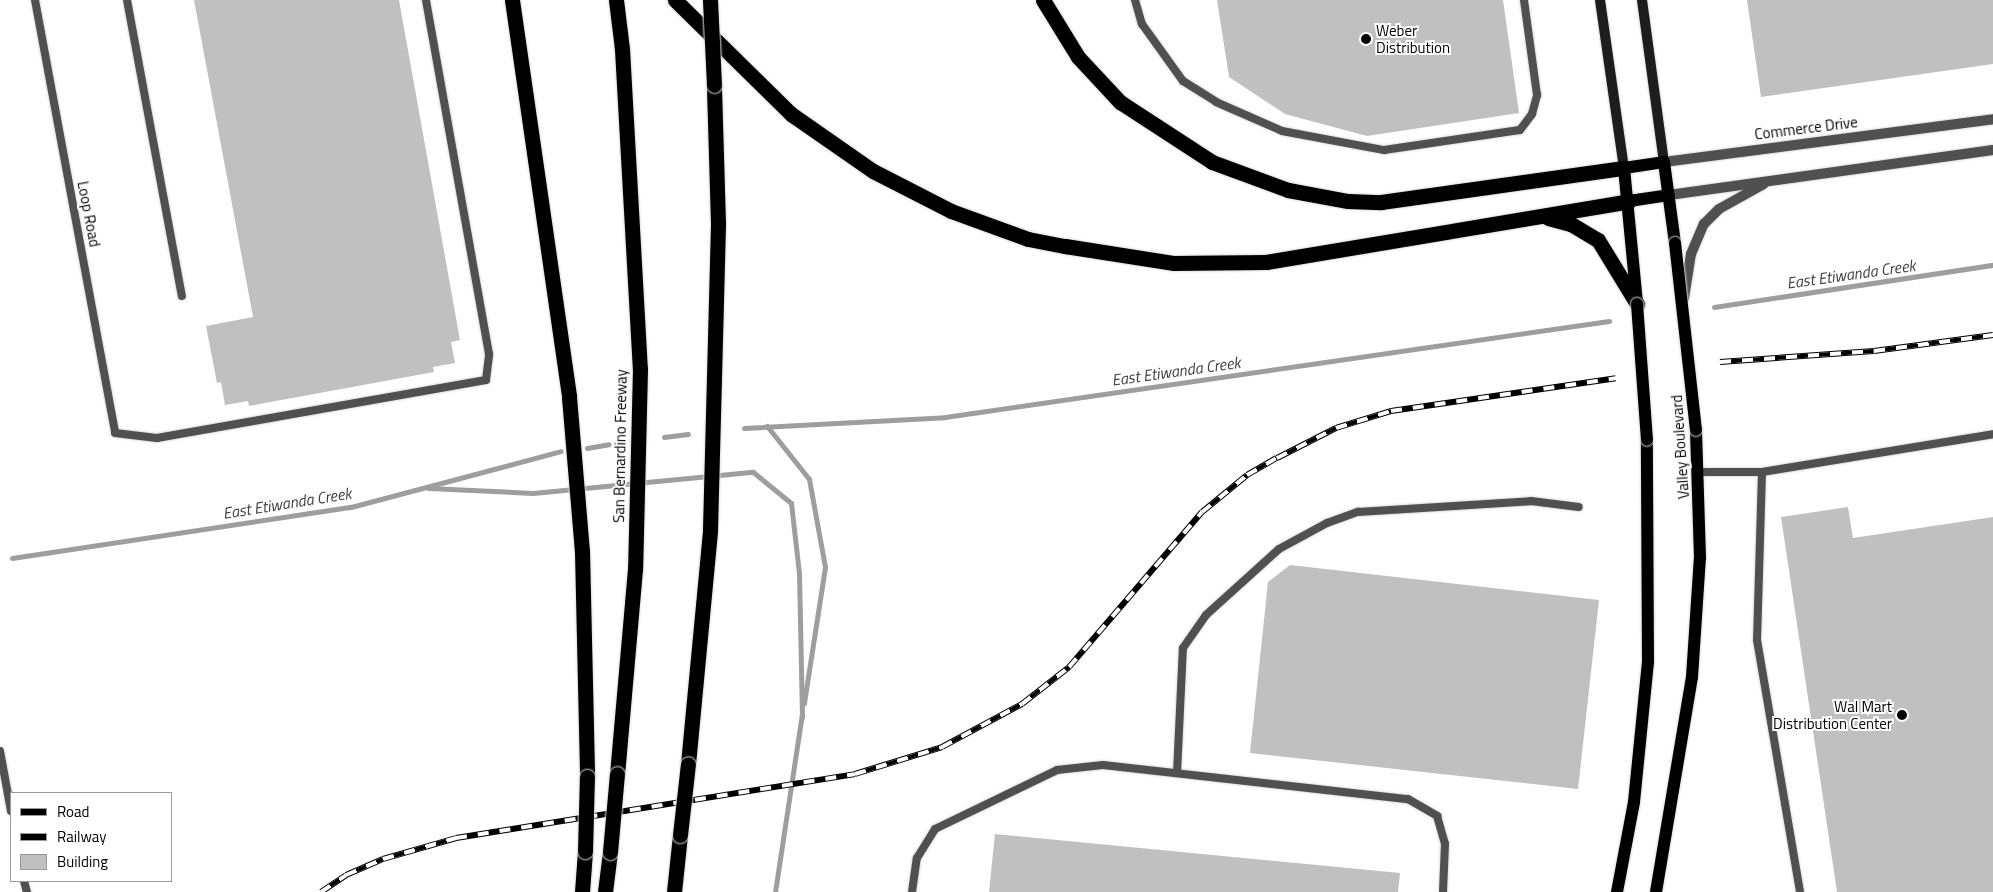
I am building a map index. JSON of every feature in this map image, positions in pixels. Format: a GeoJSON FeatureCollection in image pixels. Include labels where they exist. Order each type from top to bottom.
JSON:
{"type":"FeatureCollection","features":[{"type":"Feature","properties":{"kind":"highway"},"geometry":{"type":"LineString","coordinates":[[512,0],[569,397],[582,551],[587,777],[582,892]]}},
{"type":"Feature","properties":{"kind":"highway","name":"San Bernardino Freeway"},"geometry":{"type":"LineString","coordinates":[[605,892],[635,569],[640,369],[622,49],[616,0]]}},
{"type":"Feature","properties":{"kind":"highway"},"geometry":{"type":"LineString","coordinates":[[676,0],[791,114],[874,171],[951,212],[1028,239],[1173,263],[1266,262],[1544,217],[1629,201]]}},
{"type":"Feature","properties":{"kind":"highway"},"geometry":{"type":"LineString","coordinates":[[674,892],[710,530],[718,223],[710,0]]}},
{"type":"Feature","properties":{"kind":"highway"},"geometry":{"type":"LineString","coordinates":[[1043,0],[1078,57],[1120,102],[1212,162],[1288,190],[1348,201],[1381,202],[1624,168]]}},
{"type":"Feature","properties":{"kind":"highway"},"geometry":{"type":"LineString","coordinates":[[1544,217],[1586,232],[1609,253],[1637,304]]}},
{"type":"Feature","properties":{"kind":"main road"},"geometry":{"type":"LineString","coordinates":[[1600,0],[1629,201],[1647,440],[1648,662],[1634,802],[1617,892]]}},
{"type":"Feature","properties":{"kind":"main road","name":"Valley Boulevard"},"geometry":{"type":"LineString","coordinates":[[1642,0],[1684,302],[1699,472],[1700,558],[1692,676],[1656,892]]}},
{"type":"Feature","properties":{"kind":"main road","name":"Commerce Drive"},"geometry":{"type":"LineString","coordinates":[[1624,168],[1664,162]]}},
{"type":"Feature","properties":{"kind":"main road"},"geometry":{"type":"LineString","coordinates":[[1629,201],[1669,194]]}},
{"type":"Feature","properties":{"kind":"street","name":"Commerce Drive"},"geometry":{"type":"LineString","coordinates":[[1664,162],[1993,119]]}},
{"type":"Feature","properties":{"kind":"street"},"geometry":{"type":"LineString","coordinates":[[1669,194],[1770,182],[1993,150]]}},
{"type":"Feature","properties":{"kind":"street"},"geometry":{"type":"LineString","coordinates":[[1684,302],[1695,240],[1719,209],[1770,182]]}},
{"type":"Feature","properties":{"kind":"lane","name":"Loop Road"},"geometry":{"type":"LineString","coordinates":[[35,0],[115,433],[165,437],[486,380],[490,354],[426,0]]}},
{"type":"Feature","properties":{"kind":"lane"},"geometry":{"type":"LineString","coordinates":[[127,0],[182,296]]}},
{"type":"Feature","properties":{"kind":"lane"},"geometry":{"type":"LineString","coordinates":[[1135,0],[1142,24],[1183,81],[1216,102],[1282,131],[1384,150],[1520,130],[1532,114],[1537,94],[1524,0]]}},
{"type":"Feature","properties":{"kind":"lane"},"geometry":{"type":"LineString","coordinates":[[1699,472],[1762,472],[1993,434]]}},
{"type":"Feature","properties":{"kind":"lane"},"geometry":{"type":"LineString","coordinates":[[1762,472],[1757,640],[1800,892]]}},
{"type":"Feature","properties":{"kind":"lane"},"geometry":{"type":"LineString","coordinates":[[1178,773],[1183,648],[1206,615],[1280,549],[1327,523],[1358,512],[1531,500],[1580,507]]}},
{"type":"Feature","properties":{"kind":"lane"},"geometry":{"type":"LineString","coordinates":[[0,751],[10,806]]}},
{"type":"Feature","properties":{"kind":"lane"},"geometry":{"type":"LineString","coordinates":[[912,892],[917,858],[935,829],[1057,770],[1103,765],[1408,799],[1437,816],[1445,844],[1444,892]]}},
{"type":"Feature","properties":{"kind":"building"},"geometry":{"type":"Polygon","coordinates":[[[194,0],[399,0],[460,340],[451,342],[455,363],[433,367],[434,372],[249,406],[248,401],[225,405],[221,382],[217,383],[206,326],[253,317],[194,0]]]}},
{"type":"Feature","properties":{"kind":"building","name":"Weber Distribution"},"geometry":{"type":"Polygon","coordinates":[[[1217,0],[1503,0],[1519,113],[1367,136],[1285,114],[1229,77],[1217,0]]]}},
{"type":"Feature","properties":{"kind":"building"},"geometry":{"type":"Polygon","coordinates":[[[1747,0],[1993,0],[1993,64],[1761,97],[1747,0]]]}},
{"type":"Feature","properties":{"kind":"building","name":"Wal Mart Distribution Center"},"geometry":{"type":"Polygon","coordinates":[[[1848,507],[1853,538],[1993,517],[1993,892],[1837,892],[1781,517],[1848,507]]]}},
{"type":"Feature","properties":{"kind":"building"},"geometry":{"type":"Polygon","coordinates":[[[1290,565],[1599,600],[1578,789],[1250,753],[1268,582],[1290,565]]]}},
{"type":"Feature","properties":{"kind":"building"},"geometry":{"type":"Polygon","coordinates":[[[995,834],[1400,873],[1398,892],[989,892],[995,834]]]}},
{"type":"Feature","properties":{"kind":"waterway","name":"East Etiwanda Creek"},"geometry":{"type":"LineString","coordinates":[[1714,307],[1993,265]]}},
{"type":"Feature","properties":{"kind":"waterway","name":"East Etiwanda Creek"},"geometry":{"type":"LineString","coordinates":[[744,428],[945,417],[1609,321]]}},
{"type":"Feature","properties":{"kind":"waterway"},"geometry":{"type":"LineString","coordinates":[[767,426],[809,479],[825,567],[804,703]]}},
{"type":"Feature","properties":{"kind":"waterway","name":"East Etiwanda Creek"},"geometry":{"type":"LineString","coordinates":[[664,437],[688,434]]}},
{"type":"Feature","properties":{"kind":"waterway","name":"East Etiwanda Creek"},"geometry":{"type":"LineString","coordinates":[[587,448],[609,444]]}},
{"type":"Feature","properties":{"kind":"waterway","name":"East Etiwanda Creek"},"geometry":{"type":"LineString","coordinates":[[12,558],[351,507],[561,451]]}},
{"type":"Feature","properties":{"kind":"waterway"},"geometry":{"type":"LineString","coordinates":[[428,488],[533,493],[753,472],[791,503],[799,573],[802,717]]}},
{"type":"Feature","properties":{"kind":"waterway"},"geometry":{"type":"LineString","coordinates":[[775,892],[802,714]]}},
{"type":"Feature","properties":{"kind":"railway"},"geometry":{"type":"LineString","coordinates":[[1720,362],[1874,351],[1993,335]]}},
{"type":"Feature","properties":{"kind":"railway"},"geometry":{"type":"LineString","coordinates":[[321,892],[346,875],[383,859],[456,838],[855,774],[942,747],[1022,704],[1069,667],[1202,512],[1247,475],[1277,458],[1336,428],[1391,411],[1616,378]]}},
{"type":"Feature","properties":{"kind":"place","name":"Weber Distribution"},"geometry":{"type":"Point","coordinates":[1366,39]}},
{"type":"Feature","properties":{"kind":"place","name":"Wal Mart Distribution Center"},"geometry":{"type":"Point","coordinates":[1902,715]}}]}
